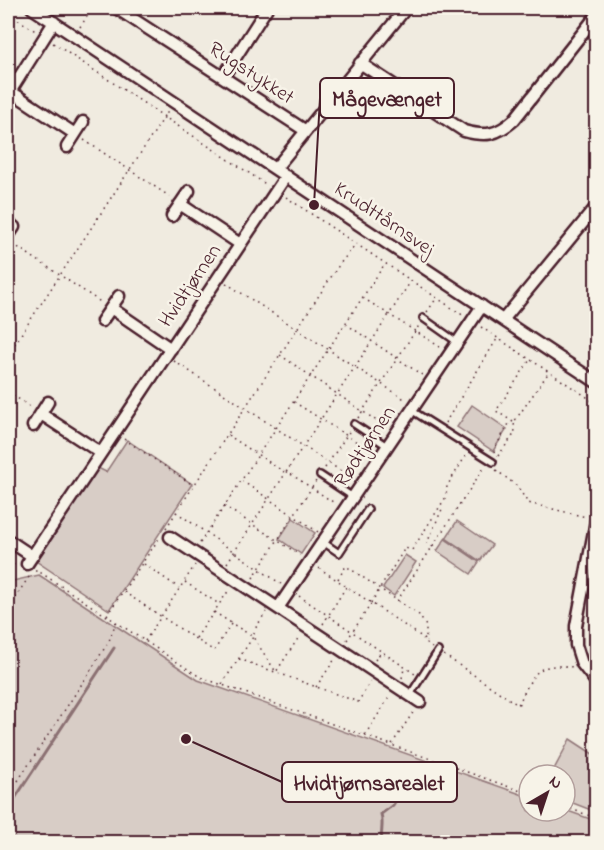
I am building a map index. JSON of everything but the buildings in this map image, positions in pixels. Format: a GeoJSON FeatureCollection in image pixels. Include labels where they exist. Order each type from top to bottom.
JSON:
{"type":"FeatureCollection","features":[{"type":"Feature","properties":{"kind":"street","name":"Krudttårnsvej"},"geometry":{"type":"LineString","coordinates":[[32,8],[597,382]]}},
{"type":"Feature","properties":{"kind":"street","name":"Rugstykket"},"geometry":{"type":"LineString","coordinates":[[116,8],[306,131]]}},
{"type":"Feature","properties":{"kind":"street"},"geometry":{"type":"LineString","coordinates":[[223,77],[267,8]]}},
{"type":"Feature","properties":{"kind":"street"},"geometry":{"type":"LineString","coordinates":[[275,169],[406,8]]}},
{"type":"Feature","properties":{"kind":"street"},"geometry":{"type":"LineString","coordinates":[[360,63],[464,131],[480,136],[504,129],[514,120],[597,16]]}},
{"type":"Feature","properties":{"kind":"street"},"geometry":{"type":"LineString","coordinates":[[54,22],[9,93],[75,134]]}},
{"type":"Feature","properties":{"kind":"street"},"geometry":{"type":"LineString","coordinates":[[67,147],[83,122]]}},
{"type":"Feature","properties":{"kind":"street","name":"Hvidtjørnen"},"geometry":{"type":"LineString","coordinates":[[27,566],[286,176]]}},
{"type":"Feature","properties":{"kind":"street"},"geometry":{"type":"LineString","coordinates":[[172,216],[189,191]]}},
{"type":"Feature","properties":{"kind":"street","name":"Hvidtjørnen"},"geometry":{"type":"LineString","coordinates":[[180,204],[240,244]]}},
{"type":"Feature","properties":{"kind":"street"},"geometry":{"type":"LineString","coordinates":[[503,320],[597,207]]}},
{"type":"Feature","properties":{"kind":"street"},"geometry":{"type":"LineString","coordinates":[[102,321],[119,296]]}},
{"type":"Feature","properties":{"kind":"street","name":"Rødtjørnen"},"geometry":{"type":"LineString","coordinates":[[278,608],[309,562],[320,537],[345,510],[482,306]]}},
{"type":"Feature","properties":{"kind":"street","name":"Hvidtjørnen"},"geometry":{"type":"LineString","coordinates":[[111,308],[168,352]]}},
{"type":"Feature","properties":{"kind":"street"},"geometry":{"type":"LineString","coordinates":[[33,426],[48,402]]}},
{"type":"Feature","properties":{"kind":"street"},"geometry":{"type":"LineString","coordinates":[[40,414],[101,453]]}},
{"type":"Feature","properties":{"kind":"street"},"geometry":{"type":"LineString","coordinates":[[597,521],[576,626],[576,645],[582,664],[597,682]]}},
{"type":"Feature","properties":{"kind":"street"},"geometry":{"type":"LineString","coordinates":[[170,537],[420,702]]}},
{"type":"Feature","properties":{"kind":"street"},"geometry":{"type":"LineString","coordinates":[[8,540],[27,566]]}},
{"type":"Feature","properties":{"kind":"lane"},"geometry":{"type":"LineString","coordinates":[[423,318],[458,342]]}},
{"type":"Feature","properties":{"kind":"lane"},"geometry":{"type":"LineString","coordinates":[[413,408],[492,462]]}},
{"type":"Feature","properties":{"kind":"lane"},"geometry":{"type":"LineString","coordinates":[[354,424],[387,446]]}},
{"type":"Feature","properties":{"kind":"lane"},"geometry":{"type":"LineString","coordinates":[[320,475],[353,497]]}},
{"type":"Feature","properties":{"kind":"lane"},"geometry":{"type":"LineString","coordinates":[[320,537],[339,554],[368,509]]}},
{"type":"Feature","properties":{"kind":"lane"},"geometry":{"type":"LineString","coordinates":[[410,695],[438,651]]}},
{"type":"Feature","properties":{"kind":"path"},"geometry":{"type":"LineString","coordinates":[[75,36],[93,8]]}},
{"type":"Feature","properties":{"kind":"path"},"geometry":{"type":"LineString","coordinates":[[8,13],[597,403]]}},
{"type":"Feature","properties":{"kind":"path"},"geometry":{"type":"LineString","coordinates":[[8,354],[175,102]]}},
{"type":"Feature","properties":{"kind":"path"},"geometry":{"type":"LineString","coordinates":[[75,134],[180,204]]}},
{"type":"Feature","properties":{"kind":"path"},"geometry":{"type":"LineString","coordinates":[[10,235],[60,275],[111,308]]}},
{"type":"Feature","properties":{"kind":"path"},"geometry":{"type":"LineString","coordinates":[[107,616],[339,266],[356,245]]}},
{"type":"Feature","properties":{"kind":"path"},"geometry":{"type":"LineString","coordinates":[[145,641],[185,581],[206,533],[385,264]]}},
{"type":"Feature","properties":{"kind":"path"},"geometry":{"type":"LineString","coordinates":[[218,277],[381,384],[413,408]]}},
{"type":"Feature","properties":{"kind":"path"},"geometry":{"type":"LineString","coordinates":[[222,571],[411,281]]}},
{"type":"Feature","properties":{"kind":"path"},"geometry":{"type":"LineString","coordinates":[[363,297],[441,348]]}},
{"type":"Feature","properties":{"kind":"path"},"geometry":{"type":"LineString","coordinates":[[246,587],[437,298]]}},
{"type":"Feature","properties":{"kind":"path"},"geometry":{"type":"LineString","coordinates":[[345,323],[422,376]]}},
{"type":"Feature","properties":{"kind":"path"},"geometry":{"type":"LineString","coordinates":[[441,429],[498,338]]}},
{"type":"Feature","properties":{"kind":"path"},"geometry":{"type":"LineString","coordinates":[[168,352],[245,408],[353,480]]}},
{"type":"Feature","properties":{"kind":"path"},"geometry":{"type":"LineString","coordinates":[[280,355],[387,428]]}},
{"type":"Feature","properties":{"kind":"path"},"geometry":{"type":"LineString","coordinates":[[514,422],[510,422],[496,411],[531,360]]}},
{"type":"Feature","properties":{"kind":"path"},"geometry":{"type":"LineString","coordinates":[[397,601],[487,462],[492,462],[514,433],[514,422],[549,372]]}},
{"type":"Feature","properties":{"kind":"path"},"geometry":{"type":"LineString","coordinates":[[8,392],[40,414]]}},
{"type":"Feature","properties":{"kind":"path"},"geometry":{"type":"LineString","coordinates":[[293,402],[372,452]]}},
{"type":"Feature","properties":{"kind":"path"},"geometry":{"type":"LineString","coordinates":[[492,462],[510,422]]}},
{"type":"Feature","properties":{"kind":"path"},"geometry":{"type":"LineString","coordinates":[[114,433],[194,485]]}},
{"type":"Feature","properties":{"kind":"path"},"geometry":{"type":"LineString","coordinates":[[227,435],[345,510]]}},
{"type":"Feature","properties":{"kind":"path"},"geometry":{"type":"LineString","coordinates":[[316,687],[405,548],[412,550],[446,497],[447,486],[471,448]]}},
{"type":"Feature","properties":{"kind":"path"},"geometry":{"type":"LineString","coordinates":[[492,462],[517,486],[528,503],[585,517]]}},
{"type":"Feature","properties":{"kind":"path"},"geometry":{"type":"LineString","coordinates":[[241,481],[294,516],[320,537]]}},
{"type":"Feature","properties":{"kind":"path"},"geometry":{"type":"LineString","coordinates":[[433,547],[427,543],[443,507],[441,505]]}},
{"type":"Feature","properties":{"kind":"path"},"geometry":{"type":"LineString","coordinates":[[224,506],[422,637],[426,643],[518,705],[535,673],[549,665],[575,667],[582,664]]}},
{"type":"Feature","properties":{"kind":"path"},"geometry":{"type":"LineString","coordinates":[[176,512],[421,678]]}},
{"type":"Feature","properties":{"kind":"path"},"geometry":{"type":"LineString","coordinates":[[8,561],[39,571],[200,677],[517,790]]}},
{"type":"Feature","properties":{"kind":"path"},"geometry":{"type":"LineString","coordinates":[[142,563],[180,588]]}},
{"type":"Feature","properties":{"kind":"path"},"geometry":{"type":"LineString","coordinates":[[8,608],[27,566]]}},
{"type":"Feature","properties":{"kind":"path"},"geometry":{"type":"LineString","coordinates":[[337,580],[346,566],[419,615],[426,626],[426,643]]}},
{"type":"Feature","properties":{"kind":"path"},"geometry":{"type":"LineString","coordinates":[[196,639],[235,580]]}},
{"type":"Feature","properties":{"kind":"path"},"geometry":{"type":"LineString","coordinates":[[185,581],[219,604]]}},
{"type":"Feature","properties":{"kind":"path"},"geometry":{"type":"LineString","coordinates":[[316,633],[346,586]]}},
{"type":"Feature","properties":{"kind":"path"},"geometry":{"type":"LineString","coordinates":[[123,592],[214,651],[232,624]]}},
{"type":"Feature","properties":{"kind":"path"},"geometry":{"type":"LineString","coordinates":[[214,612],[253,637],[276,672]]}},
{"type":"Feature","properties":{"kind":"path"},"geometry":{"type":"LineString","coordinates":[[8,796],[109,641],[116,622]]}},
{"type":"Feature","properties":{"kind":"path"},"geometry":{"type":"LineString","coordinates":[[276,672],[306,627]]}},
{"type":"Feature","properties":{"kind":"path"},"geometry":{"type":"LineString","coordinates":[[239,659],[358,702],[377,673]]}},
{"type":"Feature","properties":{"kind":"path"},"geometry":{"type":"LineString","coordinates":[[364,736],[397,687]]}},
{"type":"Feature","properties":{"kind":"path"},"geometry":{"type":"LineString","coordinates":[[392,745],[420,702]]}},
{"type":"Feature","properties":{"kind":"path"},"geometry":{"type":"LineString","coordinates":[[577,811],[597,818]]}},
{"type":"Feature","properties":{"kind":"shaded area"},"geometry":{"type":"Polygon","coordinates":[[[472,405],[507,429],[493,451],[457,427],[472,405]]]}},
{"type":"Feature","properties":{"kind":"shaded area"},"geometry":{"type":"Polygon","coordinates":[[[127,440],[192,484],[109,610],[36,561],[98,468],[106,472],[127,440]]]}},
{"type":"Feature","properties":{"kind":"shaded area"},"geometry":{"type":"Polygon","coordinates":[[[293,518],[315,533],[301,554],[279,539],[293,518]]]}},
{"type":"Feature","properties":{"kind":"shaded area"},"geometry":{"type":"Polygon","coordinates":[[[457,521],[492,545],[480,561],[446,538],[457,521]]]}},
{"type":"Feature","properties":{"kind":"shaded area"},"geometry":{"type":"Polygon","coordinates":[[[445,539],[479,562],[471,574],[437,551],[445,539]]]}},
{"type":"Feature","properties":{"kind":"shaded area"},"geometry":{"type":"Polygon","coordinates":[[[405,555],[416,562],[394,596],[383,588],[405,555]]]}},
{"type":"Feature","properties":{"kind":"shaded area"},"geometry":{"type":"Polygon","coordinates":[[[39,575],[198,680],[517,793],[517,823],[577,823],[577,814],[596,821],[596,842],[8,842],[8,582],[39,575]]]}},
{"type":"Feature","properties":{"kind":"shaded area"},"geometry":{"type":"Polygon","coordinates":[[[570,739],[596,756],[596,812],[577,805],[577,763],[557,763],[570,739]]]}},
{"type":"Feature","properties":{"kind":"waterway"},"geometry":{"type":"LineString","coordinates":[[8,809],[114,648]]}},
{"type":"Feature","properties":{"kind":"waterway"},"geometry":{"type":"LineString","coordinates":[[382,842],[381,814],[396,800],[394,790],[396,784],[393,779],[396,770]]}},
{"type":"Feature","properties":{"kind":"place","name":"Mågevænget"},"geometry":{"type":"Point","coordinates":[314,205]}},
{"type":"Feature","properties":{"kind":"place","name":"Hvidtjørnsarealet"},"geometry":{"type":"Point","coordinates":[186,739]}}]}
